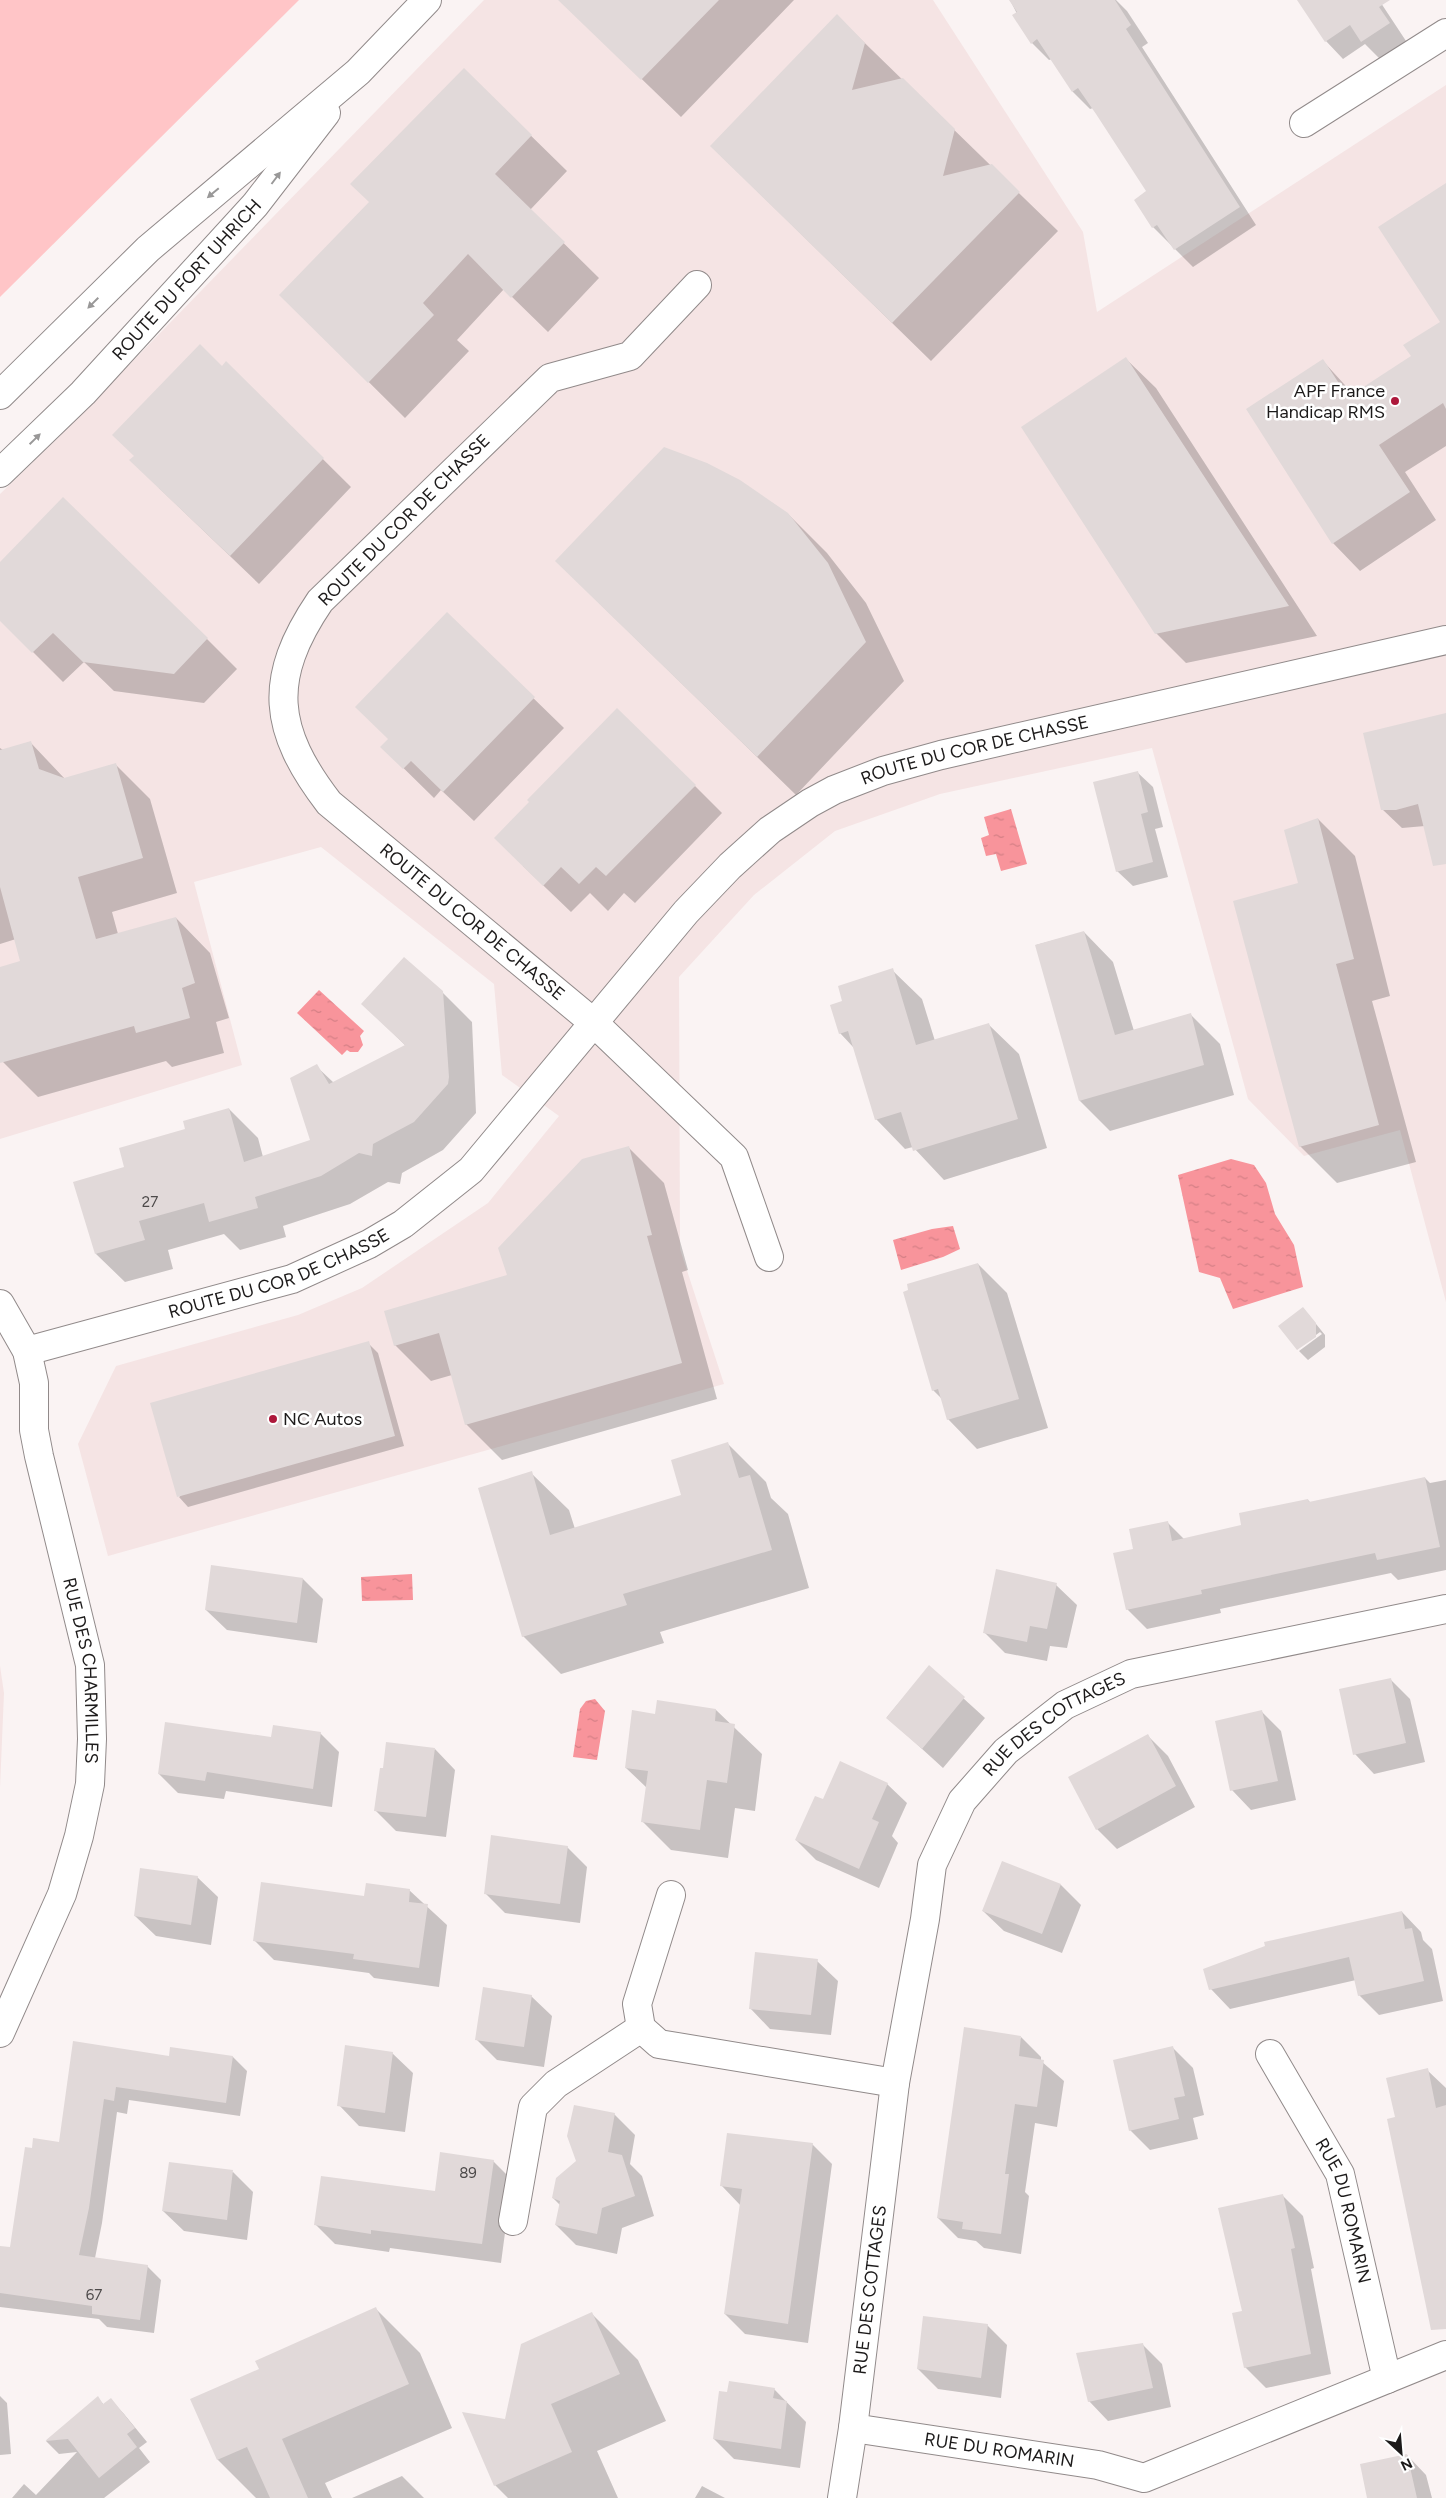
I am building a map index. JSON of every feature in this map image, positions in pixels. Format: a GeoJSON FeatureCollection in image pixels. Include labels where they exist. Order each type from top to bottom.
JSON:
{"type":"FeatureCollection","features":[{"type":"Feature","properties":{"kind":"street","name":"ROUTE DU FORT UHRICH"},"geometry":{"type":"LineString","coordinates":[[0,473],[83,393],[255,205],[358,72],[427,0]]}},
{"type":"Feature","properties":{"kind":"street"},"geometry":{"type":"LineString","coordinates":[[1304,123],[1446,33]]}},
{"type":"Feature","properties":{"kind":"street","name":"ROUTE DU FORT UHRICH"},"geometry":{"type":"LineString","coordinates":[[0,395],[148,249],[358,72]]}},
{"type":"Feature","properties":{"kind":"street","name":"ROUTE DU COR DE CHASSE"},"geometry":{"type":"LineString","coordinates":[[697,285],[630,356],[550,378],[320,601],[301,629],[285,678],[284,708],[290,740],[307,774],[329,803],[594,1024],[734,1157],[769,1257]]}},
{"type":"Feature","properties":{"kind":"street","name":"ROUTE DU COR DE CHASSE"},"geometry":{"type":"LineString","coordinates":[[27,1351],[292,1279],[378,1239],[403,1224],[471,1170],[686,912],[730,866],[770,830],[810,803],[834,790],[883,771],[941,755],[1446,640]]}},
{"type":"Feature","properties":{"kind":"street","name":"RUE DES CHARMILLES"},"geometry":{"type":"LineString","coordinates":[[0,1304],[27,1351],[34,1384],[34,1430],[37,1447],[90,1665],[92,1739],[90,1784],[79,1836],[62,1894],[0,2033]]}},
{"type":"Feature","properties":{"kind":"street","name":"RUE DES COTTAGES"},"geometry":{"type":"LineString","coordinates":[[842,2498],[853,2428],[895,2082],[925,1920],[932,1864],[962,1801],[1006,1751],[1065,1705],[1131,1674],[1446,1609]]}},
{"type":"Feature","properties":{"kind":"street"},"geometry":{"type":"LineString","coordinates":[[671,1895],[637,2004],[641,2028],[659,2044],[895,2082]]}},
{"type":"Feature","properties":{"kind":"street"},"geometry":{"type":"LineString","coordinates":[[513,2221],[533,2107],[556,2084],[641,2028]]}},
{"type":"Feature","properties":{"kind":"street","name":"RUE DU ROMARIN"},"geometry":{"type":"LineString","coordinates":[[1270,2054],[1340,2174],[1387,2379]]}},
{"type":"Feature","properties":{"kind":"street","name":"RUE DU ROMARIN"},"geometry":{"type":"LineString","coordinates":[[853,2428],[1098,2465],[1146,2488],[1387,2379],[1446,2355]]}},
{"type":"Feature","properties":{"kind":"shaded area"},"geometry":{"type":"Polygon","coordinates":[[[0,0],[299,0],[0,297],[0,0]]]}},
{"type":"Feature","properties":{"kind":"shaded area"},"geometry":{"type":"Polygon","coordinates":[[[484,0],[933,0],[1083,232],[1097,312],[1446,85],[1446,1302],[1400,1130],[1304,1156],[1248,1099],[1152,748],[940,794],[835,831],[754,895],[679,977],[680,1249],[724,1384],[108,1556],[78,1444],[116,1366],[298,1315],[362,1288],[488,1203],[559,1116],[502,1075],[494,984],[321,847],[194,882],[242,1065],[0,1139],[0,494],[58,438],[484,0]]]}},
{"type":"Feature","properties":{"kind":"shaded area"},"geometry":{"type":"Polygon","coordinates":[[[0,1666],[4,1693],[0,1788],[0,1666]]]}},
{"type":"Feature","properties":{"kind":"water"},"geometry":{"type":"Polygon","coordinates":[[[1011,809],[1027,864],[1001,871],[996,854],[986,856],[981,838],[989,835],[984,817],[1011,809]]]}},
{"type":"Feature","properties":{"kind":"water"},"geometry":{"type":"Polygon","coordinates":[[[319,990],[364,1031],[360,1036],[363,1045],[358,1052],[347,1050],[342,1055],[297,1013],[319,990]]]}},
{"type":"Feature","properties":{"kind":"water"},"geometry":{"type":"Polygon","coordinates":[[[1231,1159],[1254,1165],[1266,1183],[1275,1214],[1294,1245],[1303,1287],[1233,1309],[1220,1278],[1199,1272],[1178,1175],[1231,1159]]]}},
{"type":"Feature","properties":{"kind":"water"},"geometry":{"type":"Polygon","coordinates":[[[953,1226],[960,1249],[943,1257],[901,1270],[893,1240],[932,1229],[953,1226]]]}},
{"type":"Feature","properties":{"kind":"water"},"geometry":{"type":"Polygon","coordinates":[[[412,1574],[413,1600],[362,1601],[361,1577],[412,1574]]]}},
{"type":"Feature","properties":{"kind":"water"},"geometry":{"type":"Polygon","coordinates":[[[595,1699],[605,1711],[597,1760],[573,1757],[580,1709],[586,1701],[595,1699]]]}},
{"type":"Feature","properties":{"kind":"building"},"geometry":{"type":"Polygon","coordinates":[[[558,0],[719,0],[641,80],[558,0]]]}},
{"type":"Feature","properties":{"kind":"building"},"geometry":{"type":"Polygon","coordinates":[[[1009,0],[1115,0],[1131,25],[1126,29],[1240,207],[1174,250],[1157,225],[1152,228],[1134,200],[1146,191],[1096,114],[1078,88],[1072,92],[1037,39],[1031,44],[1012,15],[1017,12],[1009,0]]]}},
{"type":"Feature","properties":{"kind":"building"},"geometry":{"type":"Polygon","coordinates":[[[1297,0],[1390,0],[1379,7],[1390,23],[1361,42],[1350,25],[1325,42],[1297,0]]]}},
{"type":"Feature","properties":{"kind":"building"},"geometry":{"type":"Polygon","coordinates":[[[837,14],[865,43],[852,90],[903,78],[955,129],[943,176],[992,164],[1020,192],[892,323],[710,146],[837,14]]]}},
{"type":"Feature","properties":{"kind":"building"},"geometry":{"type":"Polygon","coordinates":[[[464,68],[532,135],[495,174],[565,242],[511,298],[468,254],[423,303],[434,315],[368,383],[279,295],[369,202],[350,184],[464,68]]]}},
{"type":"Feature","properties":{"kind":"building"},"geometry":{"type":"Polygon","coordinates":[[[1446,183],[1446,409],[1443,403],[1379,445],[1410,492],[1332,544],[1246,409],[1323,359],[1348,397],[1411,356],[1403,345],[1440,322],[1378,227],[1446,183]]]}},
{"type":"Feature","properties":{"kind":"building"},"geometry":{"type":"Polygon","coordinates":[[[200,344],[222,366],[226,361],[324,458],[230,556],[129,460],[134,456],[112,435],[200,344]]]}},
{"type":"Feature","properties":{"kind":"building"},"geometry":{"type":"Polygon","coordinates":[[[1126,357],[1289,606],[1155,634],[1021,427],[1126,357]]]}},
{"type":"Feature","properties":{"kind":"building"},"geometry":{"type":"Polygon","coordinates":[[[664,447],[707,463],[740,480],[788,513],[828,563],[866,642],[757,757],[555,561],[664,447]]]}},
{"type":"Feature","properties":{"kind":"building"},"geometry":{"type":"Polygon","coordinates":[[[63,497],[208,638],[174,674],[83,662],[53,633],[32,653],[0,621],[0,562],[63,497]]]}},
{"type":"Feature","properties":{"kind":"building"},"geometry":{"type":"Polygon","coordinates":[[[447,612],[535,697],[443,792],[411,761],[403,769],[380,747],[388,739],[355,707],[447,612]]]}},
{"type":"Feature","properties":{"kind":"building"},"geometry":{"type":"Polygon","coordinates":[[[617,708],[696,785],[606,876],[596,867],[579,884],[561,867],[543,886],[494,838],[529,802],[527,800],[617,708]]]}},
{"type":"Feature","properties":{"kind":"building"},"geometry":{"type":"Polygon","coordinates":[[[1446,713],[1446,864],[1433,866],[1418,804],[1396,810],[1381,810],[1363,733],[1446,713]]]}},
{"type":"Feature","properties":{"kind":"building"},"geometry":{"type":"Polygon","coordinates":[[[31,741],[39,769],[64,778],[116,763],[143,858],[78,877],[96,939],[176,917],[195,983],[182,988],[190,1018],[136,1033],[134,1026],[0,1063],[0,967],[20,961],[0,887],[0,750],[31,741]]]}},
{"type":"Feature","properties":{"kind":"building"},"geometry":{"type":"Polygon","coordinates":[[[1138,771],[1148,812],[1141,814],[1153,862],[1116,872],[1093,782],[1138,771]]]}},
{"type":"Feature","properties":{"kind":"building"},"geometry":{"type":"Polygon","coordinates":[[[1318,818],[1354,959],[1336,964],[1379,1125],[1299,1147],[1233,901],[1298,883],[1284,830],[1318,818]]]}},
{"type":"Feature","properties":{"kind":"building"},"geometry":{"type":"Polygon","coordinates":[[[1084,931],[1115,1035],[1191,1013],[1204,1065],[1079,1101],[1035,945],[1084,931]]]}},
{"type":"Feature","properties":{"kind":"building"},"geometry":{"type":"Polygon","coordinates":[[[404,957],[443,991],[449,1077],[448,1084],[414,1122],[373,1144],[372,1156],[359,1153],[321,1176],[255,1197],[258,1208],[209,1222],[204,1203],[139,1221],[145,1240],[95,1254],[73,1182],[124,1167],[119,1148],[185,1129],[183,1121],[229,1108],[244,1162],[310,1140],[290,1078],[317,1064],[329,1084],[405,1045],[361,1004],[404,957]]]}},
{"type":"Feature","properties":{"kind":"building"},"geometry":{"type":"Polygon","coordinates":[[[893,968],[916,1045],[989,1023],[1018,1119],[913,1151],[901,1112],[875,1120],[848,1031],[839,1034],[830,1005],[842,1001],[838,986],[893,968]]]}},
{"type":"Feature","properties":{"kind":"building"},"geometry":{"type":"Polygon","coordinates":[[[629,1146],[652,1235],[647,1236],[682,1363],[465,1425],[439,1333],[394,1346],[384,1311],[507,1275],[498,1248],[582,1159],[629,1146]]]}},
{"type":"Feature","properties":{"kind":"building"},"geometry":{"type":"Polygon","coordinates":[[[978,1263],[1019,1399],[947,1420],[938,1389],[932,1391],[903,1292],[908,1290],[907,1284],[978,1263]]]}},
{"type":"Feature","properties":{"kind":"building"},"geometry":{"type":"Polygon","coordinates":[[[1303,1307],[1316,1323],[1316,1337],[1297,1350],[1278,1326],[1303,1307]]]}},
{"type":"Feature","properties":{"kind":"building","name":"NC Autos"},"geometry":{"type":"Polygon","coordinates":[[[369,1341],[395,1436],[177,1497],[150,1403],[369,1341]]]}},
{"type":"Feature","properties":{"kind":"building"},"geometry":{"type":"Polygon","coordinates":[[[728,1442],[739,1478],[750,1475],[772,1550],[623,1594],[627,1605],[522,1637],[478,1488],[532,1471],[550,1535],[681,1495],[671,1460],[728,1442]]]}},
{"type":"Feature","properties":{"kind":"building"},"geometry":{"type":"Polygon","coordinates":[[[1425,1477],[1440,1547],[1377,1560],[1375,1553],[1201,1590],[1202,1594],[1126,1610],[1113,1553],[1133,1549],[1129,1529],[1168,1521],[1172,1541],[1241,1525],[1239,1513],[1308,1499],[1309,1502],[1425,1477]]]}},
{"type":"Feature","properties":{"kind":"building"},"geometry":{"type":"Polygon","coordinates":[[[211,1565],[303,1578],[297,1623],[205,1610],[211,1565]]]}},
{"type":"Feature","properties":{"kind":"building"},"geometry":{"type":"Polygon","coordinates":[[[996,1569],[1057,1583],[1047,1629],[1030,1626],[1027,1642],[983,1633],[996,1569]]]}},
{"type":"Feature","properties":{"kind":"building"},"geometry":{"type":"Polygon","coordinates":[[[929,1665],[965,1697],[922,1749],[886,1718],[929,1665]]]}},
{"type":"Feature","properties":{"kind":"building"},"geometry":{"type":"Polygon","coordinates":[[[1391,1678],[1406,1743],[1353,1755],[1339,1689],[1391,1678]]]}},
{"type":"Feature","properties":{"kind":"building"},"geometry":{"type":"Polygon","coordinates":[[[657,1700],[716,1709],[715,1721],[735,1724],[727,1783],[707,1780],[700,1830],[641,1822],[648,1771],[625,1768],[632,1710],[655,1714],[657,1700]]]}},
{"type":"Feature","properties":{"kind":"building"},"geometry":{"type":"Polygon","coordinates":[[[1262,1710],[1278,1781],[1230,1791],[1215,1721],[1262,1710]]]}},
{"type":"Feature","properties":{"kind":"building"},"geometry":{"type":"Polygon","coordinates":[[[165,1722],[271,1737],[273,1725],[321,1732],[313,1789],[207,1772],[205,1781],[158,1774],[165,1722]]]}},
{"type":"Feature","properties":{"kind":"building"},"geometry":{"type":"Polygon","coordinates":[[[1148,1734],[1176,1786],[1096,1830],[1068,1777],[1148,1734]]]}},
{"type":"Feature","properties":{"kind":"building"},"geometry":{"type":"Polygon","coordinates":[[[386,1742],[435,1748],[426,1817],[374,1811],[386,1742]]]}},
{"type":"Feature","properties":{"kind":"building"},"geometry":{"type":"Polygon","coordinates":[[[840,1761],[888,1783],[872,1819],[879,1822],[859,1869],[795,1840],[815,1796],[823,1799],[840,1761]]]}},
{"type":"Feature","properties":{"kind":"building"},"geometry":{"type":"Polygon","coordinates":[[[491,1835],[568,1846],[560,1904],[484,1894],[491,1835]]]}},
{"type":"Feature","properties":{"kind":"building"},"geometry":{"type":"Polygon","coordinates":[[[1002,1861],[1061,1884],[1042,1934],[982,1911],[1002,1861]]]}},
{"type":"Feature","properties":{"kind":"building"},"geometry":{"type":"Polygon","coordinates":[[[140,1868],[198,1876],[191,1925],[134,1916],[140,1868]]]}},
{"type":"Feature","properties":{"kind":"building"},"geometry":{"type":"Polygon","coordinates":[[[261,1882],[364,1896],[366,1883],[410,1889],[409,1902],[428,1904],[419,1968],[353,1959],[354,1954],[253,1941],[261,1882]]]}},
{"type":"Feature","properties":{"kind":"building"},"geometry":{"type":"Polygon","coordinates":[[[1402,1911],[1405,1929],[1412,1928],[1424,1981],[1358,1996],[1349,1957],[1209,1990],[1203,1969],[1265,1946],[1264,1942],[1402,1911]]]}},
{"type":"Feature","properties":{"kind":"building"},"geometry":{"type":"Polygon","coordinates":[[[755,1952],[818,1959],[811,2015],[749,2009],[755,1952]]]}},
{"type":"Feature","properties":{"kind":"building"},"geometry":{"type":"Polygon","coordinates":[[[483,1987],[532,1995],[524,2047],[475,2040],[483,1987]]]}},
{"type":"Feature","properties":{"kind":"building"},"geometry":{"type":"Polygon","coordinates":[[[964,2027],[1021,2036],[1019,2056],[1044,2060],[1037,2107],[1015,2104],[1005,2174],[1009,2174],[1001,2234],[962,2229],[963,2222],[937,2218],[964,2027]]]}},
{"type":"Feature","properties":{"kind":"building"},"geometry":{"type":"Polygon","coordinates":[[[73,2041],[169,2056],[170,2047],[233,2056],[226,2103],[116,2087],[114,2101],[104,2099],[89,2208],[79,2255],[148,2265],[140,2320],[92,2314],[92,2306],[0,2293],[0,2246],[10,2247],[25,2147],[32,2148],[33,2138],[59,2142],[73,2041]]]}},
{"type":"Feature","properties":{"kind":"building"},"geometry":{"type":"Polygon","coordinates":[[[345,2045],[393,2052],[385,2113],[337,2106],[345,2045]]]}},
{"type":"Feature","properties":{"kind":"building"},"geometry":{"type":"Polygon","coordinates":[[[1173,2046],[1185,2096],[1174,2098],[1179,2119],[1129,2131],[1113,2060],[1173,2046]]]}},
{"type":"Feature","properties":{"kind":"building"},"geometry":{"type":"Polygon","coordinates":[[[1428,2068],[1436,2108],[1446,2105],[1446,2329],[1431,2330],[1387,2119],[1395,2117],[1386,2078],[1428,2068]]]}},
{"type":"Feature","properties":{"kind":"building"},"geometry":{"type":"Polygon","coordinates":[[[574,2105],[615,2113],[608,2152],[622,2155],[635,2196],[602,2208],[597,2234],[555,2225],[560,2201],[552,2198],[556,2178],[576,2161],[567,2136],[574,2105]]]}},
{"type":"Feature","properties":{"kind":"building"},"geometry":{"type":"Polygon","coordinates":[[[727,2133],[813,2143],[788,2324],[724,2314],[742,2189],[720,2186],[727,2133]]]}},
{"type":"Feature","properties":{"kind":"building"},"geometry":{"type":"Polygon","coordinates":[[[440,2152],[494,2160],[482,2244],[371,2230],[371,2234],[314,2225],[321,2176],[435,2191],[440,2152]]]}},
{"type":"Feature","properties":{"kind":"building"},"geometry":{"type":"Polygon","coordinates":[[[169,2162],[233,2170],[227,2220],[162,2211],[169,2162]]]}},
{"type":"Feature","properties":{"kind":"building"},"geometry":{"type":"Polygon","coordinates":[[[1283,2194],[1295,2248],[1291,2249],[1311,2354],[1244,2368],[1232,2313],[1242,2311],[1218,2208],[1283,2194]]]}},
{"type":"Feature","properties":{"kind":"building"},"geometry":{"type":"Polygon","coordinates":[[[376,2307],[409,2384],[282,2439],[308,2498],[270,2498],[247,2447],[217,2460],[190,2399],[259,2369],[255,2361],[376,2307]]]}},
{"type":"Feature","properties":{"kind":"building"},"geometry":{"type":"Polygon","coordinates":[[[592,2312],[620,2374],[551,2404],[572,2452],[494,2486],[462,2412],[505,2419],[521,2344],[592,2312]]]}},
{"type":"Feature","properties":{"kind":"building"},"geometry":{"type":"Polygon","coordinates":[[[923,2316],[988,2324],[981,2378],[917,2369],[923,2316]]]}},
{"type":"Feature","properties":{"kind":"building"},"geometry":{"type":"Polygon","coordinates":[[[1143,2343],[1153,2388],[1088,2402],[1076,2353],[1143,2343]]]}},
{"type":"Feature","properties":{"kind":"building"},"geometry":{"type":"Polygon","coordinates":[[[729,2381],[775,2388],[773,2398],[787,2401],[781,2449],[713,2439],[719,2391],[727,2392],[729,2381]]]}},
{"type":"Feature","properties":{"kind":"building"},"geometry":{"type":"Polygon","coordinates":[[[98,2396],[103,2404],[111,2398],[135,2428],[127,2434],[137,2447],[99,2478],[68,2439],[45,2441],[98,2396]]]}},
{"type":"Feature","properties":{"kind":"building"},"geometry":{"type":"Polygon","coordinates":[[[1407,2454],[1417,2498],[1367,2498],[1360,2464],[1407,2454]]]}},
{"type":"Feature","properties":{"kind":"place","name":"APF France Handicap RMS"},"geometry":{"type":"Point","coordinates":[1395,401]}},
{"type":"Feature","properties":{"kind":"place","name":"NC Autos"},"geometry":{"type":"Point","coordinates":[273,1419]}}]}
